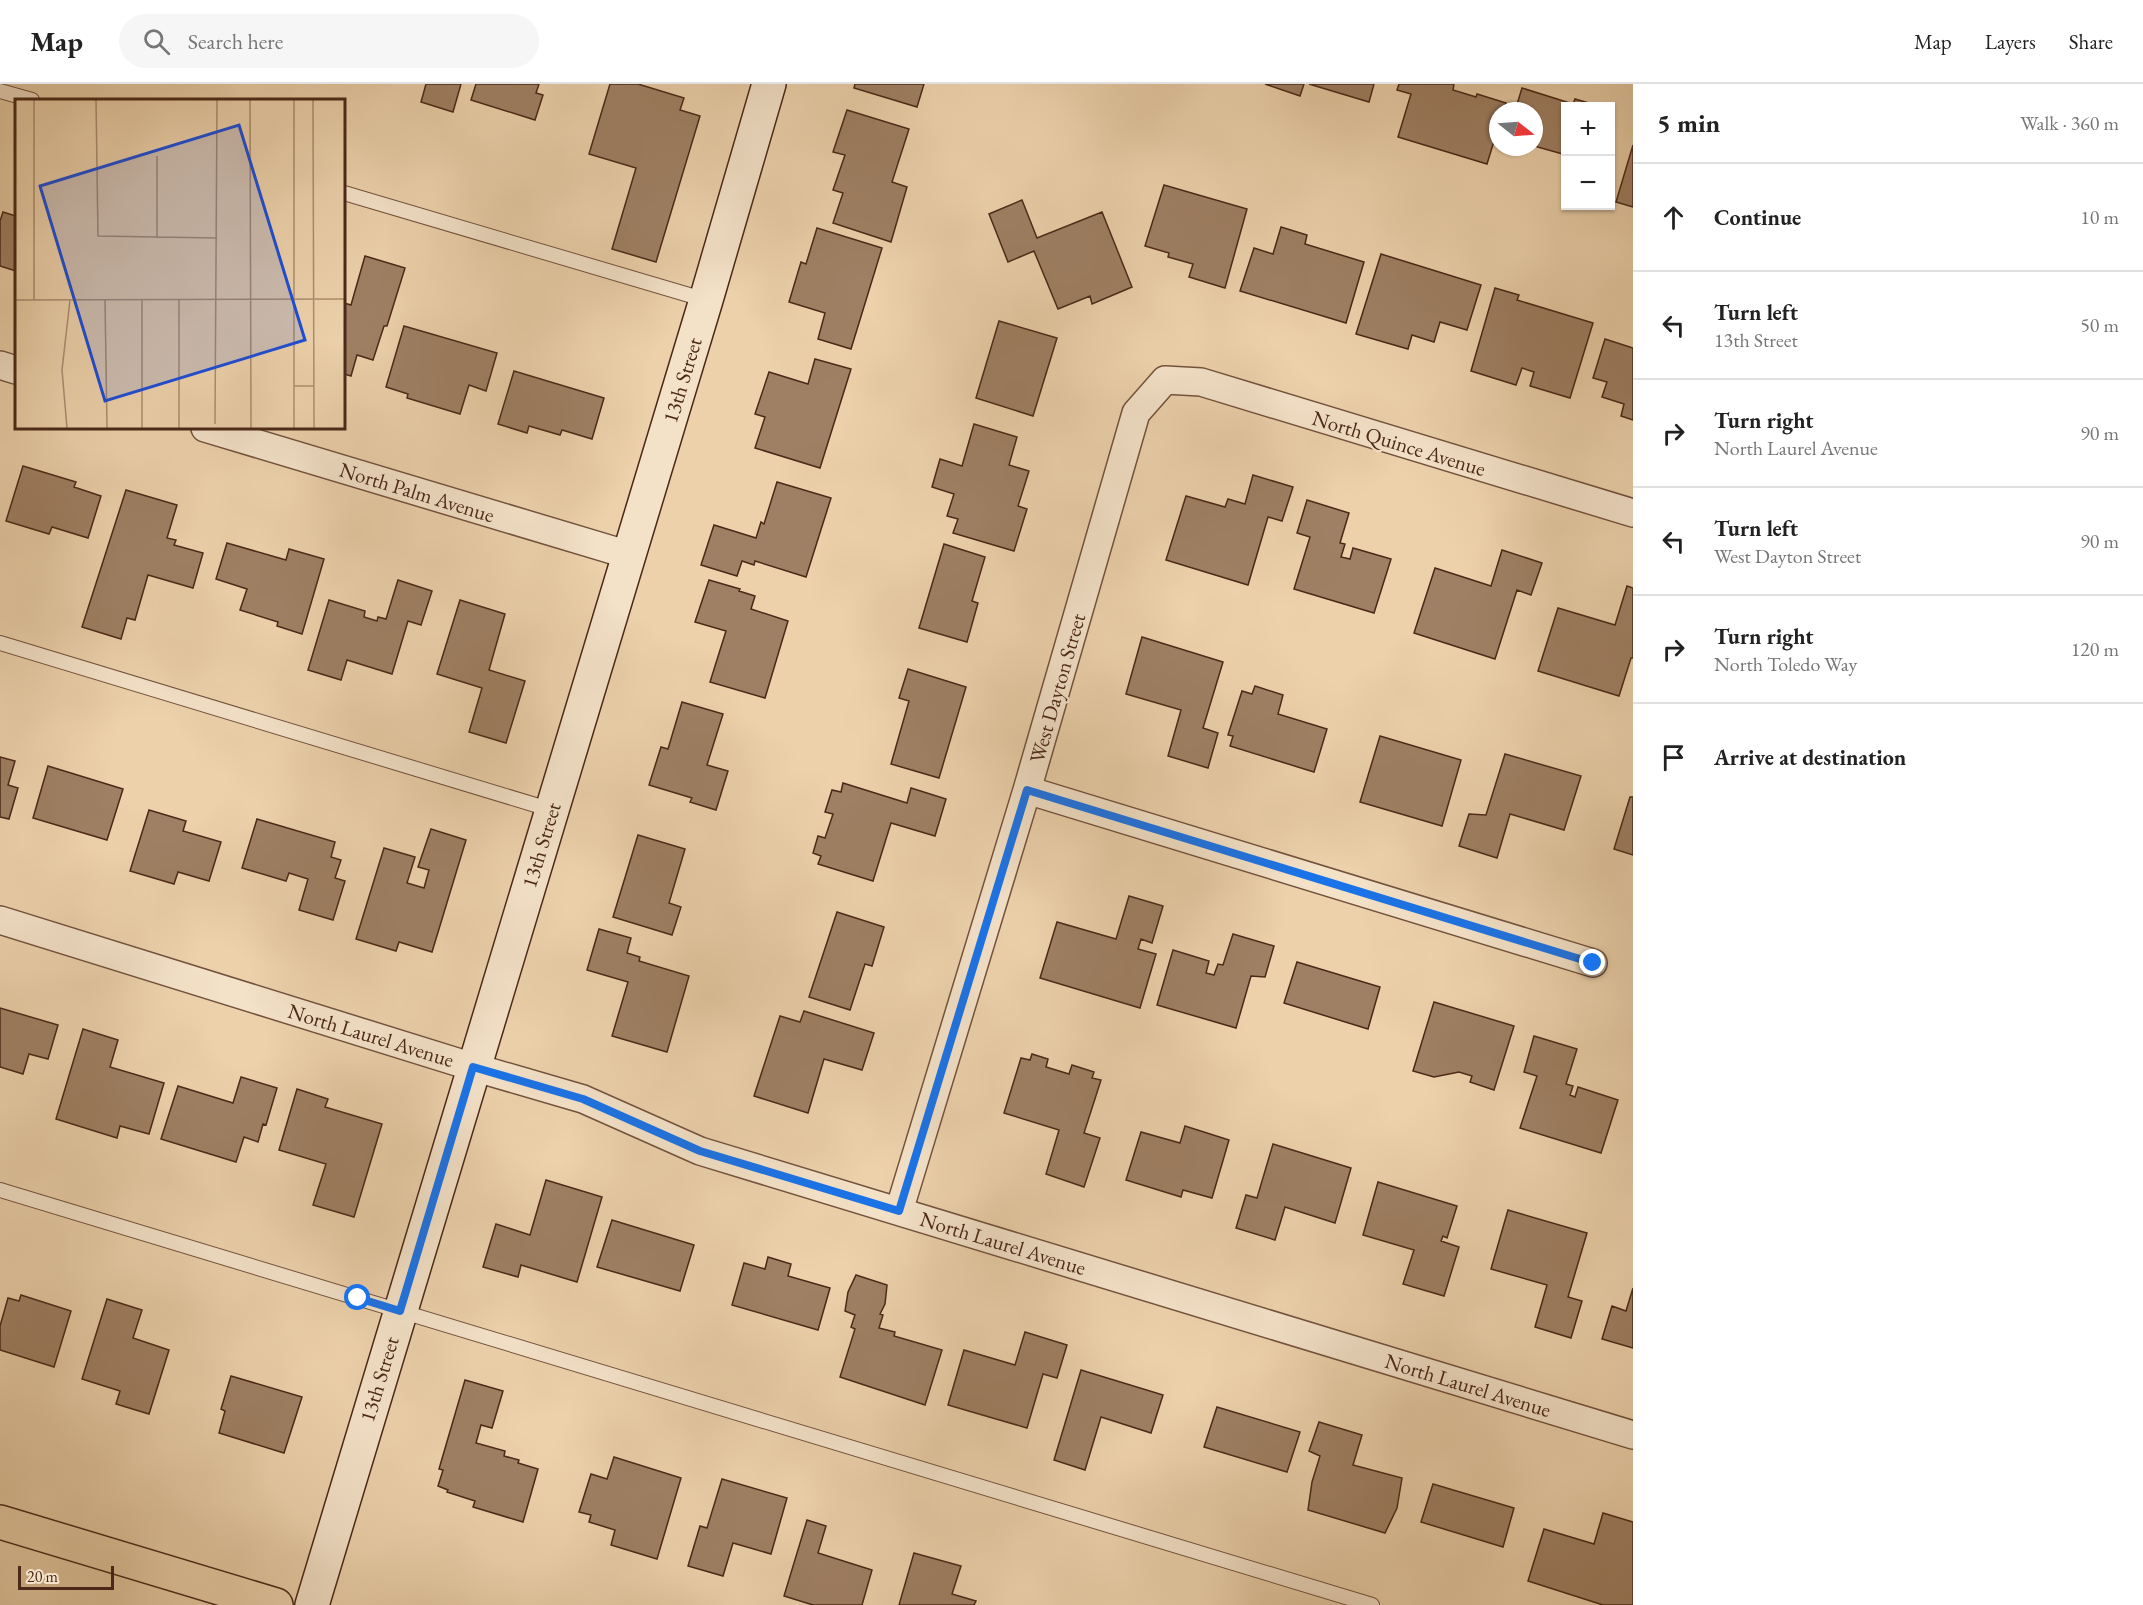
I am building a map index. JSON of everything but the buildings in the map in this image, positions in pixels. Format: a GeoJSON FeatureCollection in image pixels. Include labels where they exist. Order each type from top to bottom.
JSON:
{"type":"FeatureCollection","features":[{"type":"Feature","properties":{"kind":"main road"},"geometry":{"type":"LineString","coordinates":[[0,1522],[276,1605]]}},
{"type":"Feature","properties":{"kind":"street","name":"13th Street"},"geometry":{"type":"LineString","coordinates":[[312,1605],[769,84]]}},
{"type":"Feature","properties":{"kind":"street"},"geometry":{"type":"LineString","coordinates":[[0,365],[15,370]]}},
{"type":"Feature","properties":{"kind":"street","name":"North Quince Avenue"},"geometry":{"type":"LineString","coordinates":[[1165,380],[1201,382],[1633,513]]}},
{"type":"Feature","properties":{"kind":"street","name":"West Dayton Street"},"geometry":{"type":"LineString","coordinates":[[899,1211],[1027,790],[1136,413],[1165,380]]}},
{"type":"Feature","properties":{"kind":"street","name":"North Palm Avenue"},"geometry":{"type":"LineString","coordinates":[[208,429],[628,555]]}},
{"type":"Feature","properties":{"kind":"street"},"geometry":{"type":"LineString","coordinates":[[1027,790],[1593,963]]}},
{"type":"Feature","properties":{"kind":"street","name":"North Laurel Avenue"},"geometry":{"type":"LineString","coordinates":[[0,920],[583,1099],[700,1151],[1633,1435]]}},
{"type":"Feature","properties":{"kind":"lane"},"geometry":{"type":"LineString","coordinates":[[0,91],[28,99]]}},
{"type":"Feature","properties":{"kind":"lane"},"geometry":{"type":"LineString","coordinates":[[345,193],[705,300]]}},
{"type":"Feature","properties":{"kind":"lane"},"geometry":{"type":"LineString","coordinates":[[0,643],[552,810]]}},
{"type":"Feature","properties":{"kind":"lane"},"geometry":{"type":"LineString","coordinates":[[0,1191],[1372,1605]]}},
{"type":"Feature","properties":{"kind":"route"},"geometry":{"type":"LineString","coordinates":[[358,1298],[400,1311],[473,1067],[583,1099],[700,1151],[899,1211],[1027,790],[1593,963]]}}]}
